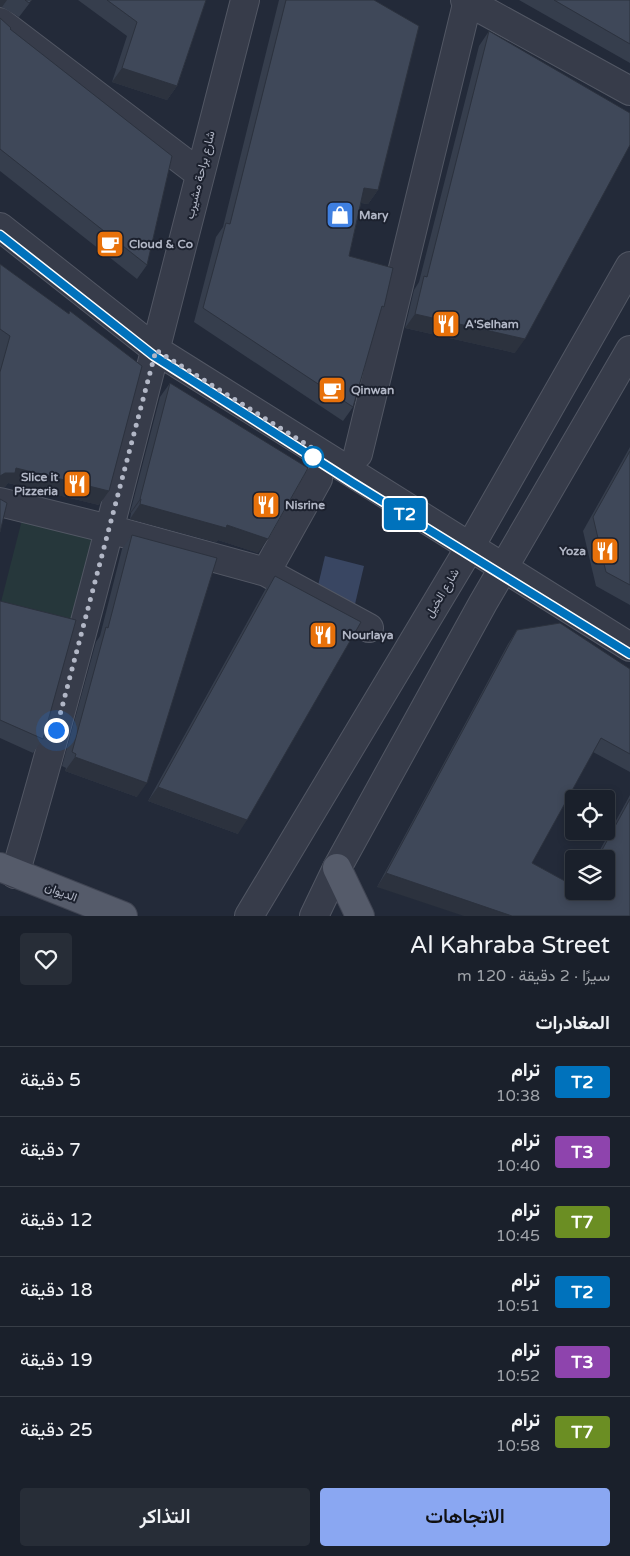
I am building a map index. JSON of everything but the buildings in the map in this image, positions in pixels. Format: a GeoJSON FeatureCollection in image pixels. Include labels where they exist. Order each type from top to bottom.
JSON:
{"type":"FeatureCollection","features":[{"type":"Feature","properties":{"kind":"main road"},"geometry":{"type":"LineString","coordinates":[[337,868],[360,916]]}},
{"type":"Feature","properties":{"kind":"main road","name":"الديوان"},"geometry":{"type":"LineString","coordinates":[[8,870],[123,916]]}},
{"type":"Feature","properties":{"kind":"street","name":"شارع براحة مشيرب"},"geometry":{"type":"LineString","coordinates":[[8,870],[37,801],[156,350],[244,0]]}},
{"type":"Feature","properties":{"kind":"street"},"geometry":{"type":"LineString","coordinates":[[358,454],[467,1],[630,92]]}},
{"type":"Feature","properties":{"kind":"street"},"geometry":{"type":"LineString","coordinates":[[0,22],[200,174]]}},
{"type":"Feature","properties":{"kind":"street"},"geometry":{"type":"LineString","coordinates":[[0,227],[156,350],[630,647]]}},
{"type":"Feature","properties":{"kind":"street","name":"شارع الخيل"},"geometry":{"type":"LineString","coordinates":[[249,916],[469,546],[630,266]]}},
{"type":"Feature","properties":{"kind":"street"},"geometry":{"type":"LineString","coordinates":[[314,916],[337,868],[504,567],[630,350]]}},
{"type":"Feature","properties":{"kind":"street"},"geometry":{"type":"LineString","coordinates":[[266,572],[318,480]]}},
{"type":"Feature","properties":{"kind":"street"},"geometry":{"type":"LineString","coordinates":[[0,502],[109,529],[266,572],[370,628]]}},
{"type":"Feature","properties":{"kind":"shaded area"},"geometry":{"type":"Polygon","coordinates":[[[25,508],[109,529],[85,623],[1,602],[25,508]]]}},
{"type":"Feature","properties":{"kind":"water"},"geometry":{"type":"Polygon","coordinates":[[[325,556],[364,566],[355,604],[316,594],[325,556]]]}},
{"type":"Feature","properties":{"kind":"tram line"},"geometry":{"type":"LineString","coordinates":[[0,235],[154,356],[353,483],[630,654]]}},
{"type":"Feature","properties":{"kind":"tram line","name":"T2"},"geometry":{"type":"LineString","coordinates":[[0,235],[154,356],[353,483],[630,654]]}},
{"type":"Feature","properties":{"kind":"place","name":"Mary"},"geometry":{"type":"Point","coordinates":[340,215]}},
{"type":"Feature","properties":{"kind":"place","name":"Cloud & Co"},"geometry":{"type":"Point","coordinates":[110,244]}},
{"type":"Feature","properties":{"kind":"place","name":"A'Selham"},"geometry":{"type":"Point","coordinates":[446,324]}},
{"type":"Feature","properties":{"kind":"place","name":"Qinwan"},"geometry":{"type":"Point","coordinates":[332,390]}},
{"type":"Feature","properties":{"kind":"place","name":"Slice it Pizzeria"},"geometry":{"type":"Point","coordinates":[77,484]}},
{"type":"Feature","properties":{"kind":"place","name":"Nisrine"},"geometry":{"type":"Point","coordinates":[266,505]}},
{"type":"Feature","properties":{"kind":"place","name":"Yoza"},"geometry":{"type":"Point","coordinates":[605,551]}},
{"type":"Feature","properties":{"kind":"place","name":"Nourlaya"},"geometry":{"type":"Point","coordinates":[323,635]}},
{"type":"Feature","properties":{"kind":"route"},"geometry":{"type":"LineString","coordinates":[[56,730],[156,350],[320,453],[313,457]]}}]}
